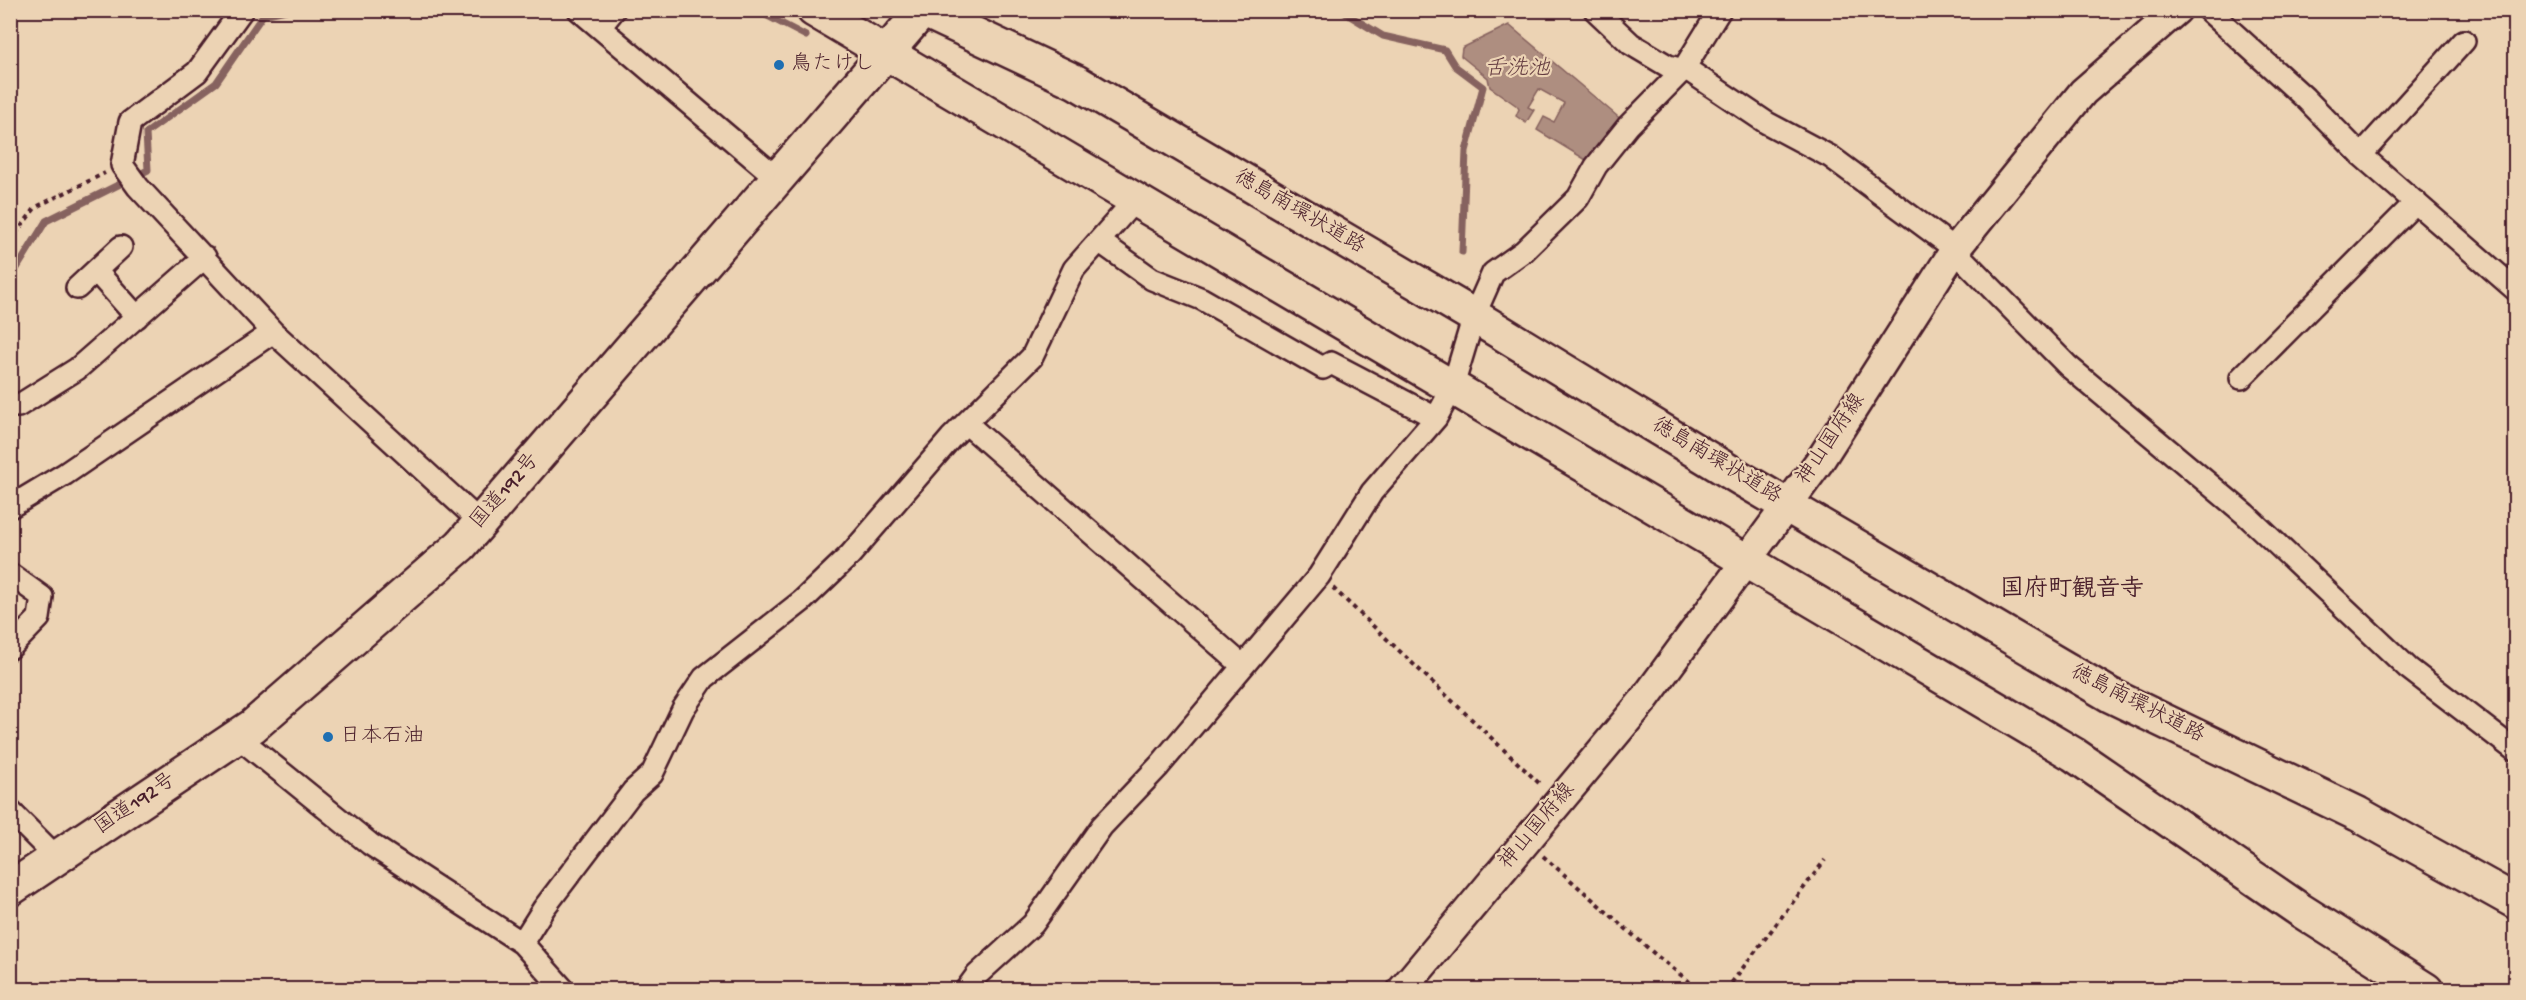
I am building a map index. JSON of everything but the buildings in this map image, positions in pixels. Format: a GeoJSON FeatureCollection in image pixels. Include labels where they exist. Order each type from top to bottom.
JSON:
{"type":"FeatureCollection","features":[{"type":"Feature","properties":{"kind":"main road"},"geometry":{"type":"LineString","coordinates":[[814,10],[2073,754],[2300,910],[2426,990]]}},
{"type":"Feature","properties":{"kind":"main road","name":"国道192号"},"geometry":{"type":"LineString","coordinates":[[10,889],[238,737],[461,545],[923,10]]}},
{"type":"Feature","properties":{"kind":"main road","name":"徳島南環状道路"},"geometry":{"type":"LineString","coordinates":[[923,10],[1076,82],[2110,695],[2358,814],[2516,902]]}},
{"type":"Feature","properties":{"kind":"main road","name":"神山国府線"},"geometry":{"type":"LineString","coordinates":[[1402,990],[1643,701],[1819,462],[1954,251],[2083,92],[2177,10]]}},
{"type":"Feature","properties":{"kind":"street"},"geometry":{"type":"LineString","coordinates":[[242,10],[197,72],[130,122],[123,166],[138,187],[273,332],[480,522]]}},
{"type":"Feature","properties":{"kind":"street"},"geometry":{"type":"LineString","coordinates":[[579,10],[777,178]]}},
{"type":"Feature","properties":{"kind":"street"},"geometry":{"type":"LineString","coordinates":[[600,27],[614,10]]}},
{"type":"Feature","properties":{"kind":"street"},"geometry":{"type":"LineString","coordinates":[[1595,10],[1631,44],[1668,66],[1691,72],[1767,123],[1831,157],[1954,251],[2068,366],[2245,514],[2408,668],[2516,751]]}},
{"type":"Feature","properties":{"kind":"street"},"geometry":{"type":"LineString","coordinates":[[966,990],[977,975],[1033,924],[1102,826],[1159,766],[1319,576],[1372,492],[1436,418],[1452,389],[1474,316],[1493,273],[1524,251],[1578,198],[1602,158],[1628,126],[1683,70],[1720,10]]}},
{"type":"Feature","properties":{"kind":"street"},"geometry":{"type":"LineString","coordinates":[[2208,10],[2305,98],[2361,155],[2516,290]]}},
{"type":"Feature","properties":{"kind":"street"},"geometry":{"type":"LineString","coordinates":[[2361,155],[2412,95],[2464,41]]}},
{"type":"Feature","properties":{"kind":"street"},"geometry":{"type":"LineString","coordinates":[[522,943],[544,908],[633,791],[652,774],[684,709],[704,678],[802,601],[850,555],[966,423],[1032,357],[1074,269],[1135,200]]}},
{"type":"Feature","properties":{"kind":"street"},"geometry":{"type":"LineString","coordinates":[[2241,378],[2416,202]]}},
{"type":"Feature","properties":{"kind":"street"},"geometry":{"type":"LineString","coordinates":[[1099,241],[1152,279],[1202,298],[1323,368],[1331,363],[1436,418]]}},
{"type":"Feature","properties":{"kind":"street"},"geometry":{"type":"LineString","coordinates":[[77,288],[121,247]]}},
{"type":"Feature","properties":{"kind":"street"},"geometry":{"type":"LineString","coordinates":[[18,406],[77,369],[205,257]]}},
{"type":"Feature","properties":{"kind":"street"},"geometry":{"type":"LineString","coordinates":[[96,271],[137,317]]}},
{"type":"Feature","properties":{"kind":"street"},"geometry":{"type":"LineString","coordinates":[[10,507],[112,443],[273,332]]}},
{"type":"Feature","properties":{"kind":"street"},"geometry":{"type":"LineString","coordinates":[[966,423],[1243,666]]}},
{"type":"Feature","properties":{"kind":"street"},"geometry":{"type":"LineString","coordinates":[[10,574],[42,597],[39,618],[10,648]]}},
{"type":"Feature","properties":{"kind":"street"},"geometry":{"type":"LineString","coordinates":[[238,737],[370,844],[522,943],[564,990]]}},
{"type":"Feature","properties":{"kind":"street"},"geometry":{"type":"LineString","coordinates":[[10,811],[57,858]]}},
{"type":"Feature","properties":{"kind":"path"},"geometry":{"type":"LineString","coordinates":[[10,241],[36,207],[123,166]]}},
{"type":"Feature","properties":{"kind":"path"},"geometry":{"type":"LineString","coordinates":[[1319,576],[1558,802]]}},
{"type":"Feature","properties":{"kind":"path"},"geometry":{"type":"LineString","coordinates":[[1526,841],[1657,956],[1700,990]]}},
{"type":"Feature","properties":{"kind":"path"},"geometry":{"type":"LineString","coordinates":[[1726,990],[1825,860]]}},
{"type":"Feature","properties":{"kind":"water","name":"舌洗池"},"geometry":{"type":"Polygon","coordinates":[[[1509,25],[1623,121],[1591,163],[1537,130],[1544,117],[1554,122],[1564,103],[1539,89],[1528,107],[1534,110],[1526,123],[1516,116],[1519,109],[1517,106],[1490,87],[1488,78],[1461,56],[1462,48],[1509,25]]]}},
{"type":"Feature","properties":{"kind":"waterway"},"geometry":{"type":"LineString","coordinates":[[10,270],[14,273],[46,221],[148,170],[146,133],[216,83],[263,15],[286,10]]}},
{"type":"Feature","properties":{"kind":"waterway"},"geometry":{"type":"LineString","coordinates":[[756,10],[806,36]]}},
{"type":"Feature","properties":{"kind":"waterway"},"geometry":{"type":"LineString","coordinates":[[1340,10],[1383,36],[1445,50],[1455,66],[1483,87],[1466,151],[1462,252]]}},
{"type":"Feature","properties":{"kind":"place","name":"鳥たけし"},"geometry":{"type":"Point","coordinates":[779,65]}},
{"type":"Feature","properties":{"kind":"place","name":"日本石油"},"geometry":{"type":"Point","coordinates":[328,737]}},
{"type":"Feature","properties":{"kind":"district","name":"国府町観音寺"},"geometry":{"type":"Point","coordinates":[2072,590]}}]}
